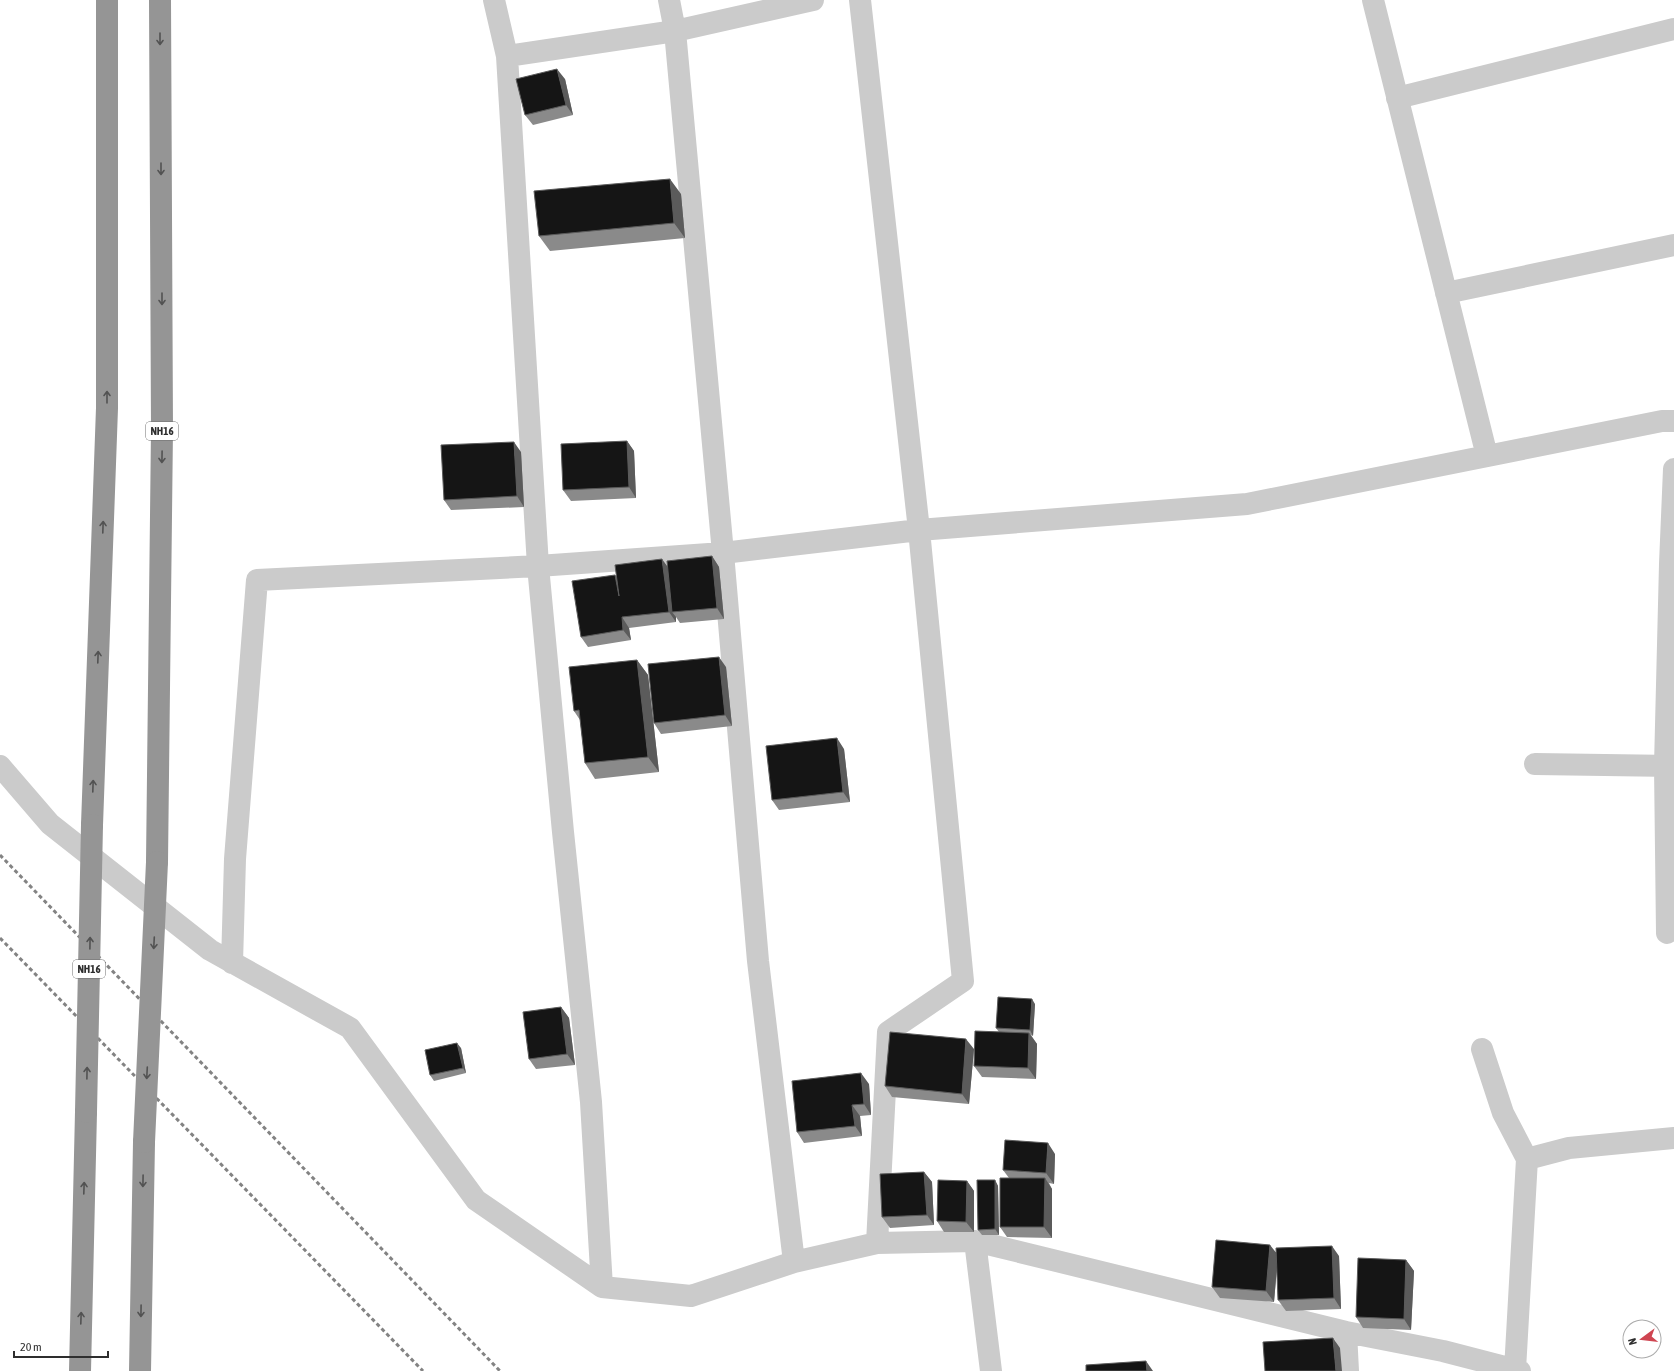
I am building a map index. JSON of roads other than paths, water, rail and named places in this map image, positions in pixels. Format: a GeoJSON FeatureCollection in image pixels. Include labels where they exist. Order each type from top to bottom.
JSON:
{"type":"FeatureCollection","features":[{"type":"Feature","properties":{"kind":"highway","name":"NH16"},"geometry":{"type":"LineString","coordinates":[[80,1371],[92,825],[107,408],[107,0]]}},
{"type":"Feature","properties":{"kind":"highway","name":"NH16"},"geometry":{"type":"LineString","coordinates":[[140,1371],[144,1142],[157,862],[162,429],[160,0]]}},
{"type":"Feature","properties":{"kind":"street"},"geometry":{"type":"LineString","coordinates":[[494,0],[507,56],[538,566],[563,832],[591,1102],[602,1287]]}},
{"type":"Feature","properties":{"kind":"street"},"geometry":{"type":"LineString","coordinates":[[669,0],[676,31],[758,961],[794,1262]]}},
{"type":"Feature","properties":{"kind":"street"},"geometry":{"type":"LineString","coordinates":[[507,56],[676,31],[813,0]]}},
{"type":"Feature","properties":{"kind":"street"},"geometry":{"type":"LineString","coordinates":[[860,0],[918,530],[963,981],[888,1032],[877,1242]]}},
{"type":"Feature","properties":{"kind":"street"},"geometry":{"type":"LineString","coordinates":[[1373,0],[1487,456]]}},
{"type":"Feature","properties":{"kind":"street"},"geometry":{"type":"LineString","coordinates":[[1397,98],[1674,29]]}},
{"type":"Feature","properties":{"kind":"street"},"geometry":{"type":"LineString","coordinates":[[1446,293],[1674,245]]}},
{"type":"Feature","properties":{"kind":"street"},"geometry":{"type":"LineString","coordinates":[[232,963],[235,859],[257,580],[538,566],[723,552],[918,530],[1247,504],[1662,421],[1674,421]]}},
{"type":"Feature","properties":{"kind":"street"},"geometry":{"type":"LineString","coordinates":[[1668,933],[1670,564],[1674,469]]}},
{"type":"Feature","properties":{"kind":"street"},"geometry":{"type":"LineString","coordinates":[[1535,764],[1670,766]]}},
{"type":"Feature","properties":{"kind":"street"},"geometry":{"type":"LineString","coordinates":[[0,766],[50,824],[210,950],[350,1028],[476,1200],[602,1287],[691,1296],[794,1262],[877,1242],[976,1241],[1346,1332],[1443,1351],[1517,1370],[1527,1158],[1503,1113],[1482,1049]]}},
{"type":"Feature","properties":{"kind":"street"},"geometry":{"type":"LineString","coordinates":[[1527,1158],[1569,1148],[1674,1138]]}},
{"type":"Feature","properties":{"kind":"street"},"geometry":{"type":"LineString","coordinates":[[976,1241],[991,1371]]}},
{"type":"Feature","properties":{"kind":"street"},"geometry":{"type":"LineString","coordinates":[[1346,1332],[1348,1371]]}},
{"type":"Feature","properties":{"kind":"railway"},"geometry":{"type":"LineString","coordinates":[[0,855],[500,1371]]}},
{"type":"Feature","properties":{"kind":"railway"},"geometry":{"type":"LineString","coordinates":[[0,938],[423,1371]]}}]}
